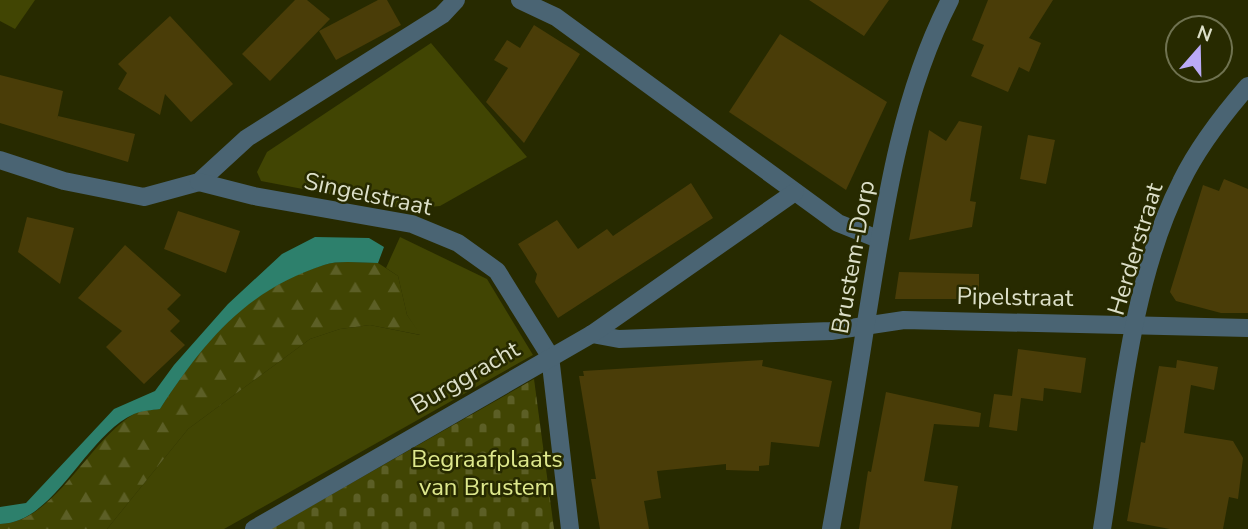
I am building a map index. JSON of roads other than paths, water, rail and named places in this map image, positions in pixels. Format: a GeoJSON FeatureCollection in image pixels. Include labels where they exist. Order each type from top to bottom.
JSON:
{"type":"FeatureCollection","features":[{"type":"Feature","properties":{"kind":"street","name":"Singelstraat"},"geometry":{"type":"LineString","coordinates":[[0,160],[64,181],[144,197],[199,182],[247,138],[442,15],[456,0]]}},
{"type":"Feature","properties":{"kind":"street"},"geometry":{"type":"LineString","coordinates":[[520,0],[556,17],[838,223],[878,239]]}},
{"type":"Feature","properties":{"kind":"street","name":"Brustem-Dorp"},"geometry":{"type":"LineString","coordinates":[[831,529],[866,328],[878,239],[923,62],[950,0]]}},
{"type":"Feature","properties":{"kind":"street","name":"Herderstraat"},"geometry":{"type":"LineString","coordinates":[[1102,529],[1142,293],[1180,182],[1216,124],[1248,86]]}},
{"type":"Feature","properties":{"kind":"street","name":"Singelstraat"},"geometry":{"type":"LineString","coordinates":[[199,182],[254,195],[412,224],[458,243],[497,271],[550,356]]}},
{"type":"Feature","properties":{"kind":"street"},"geometry":{"type":"LineString","coordinates":[[550,356],[592,334],[795,192]]}},
{"type":"Feature","properties":{"kind":"street","name":"Pipelstraat"},"geometry":{"type":"LineString","coordinates":[[866,328],[904,320],[1248,328]]}},
{"type":"Feature","properties":{"kind":"street"},"geometry":{"type":"LineString","coordinates":[[592,334],[619,339],[866,328]]}},
{"type":"Feature","properties":{"kind":"street","name":"Burggracht"},"geometry":{"type":"LineString","coordinates":[[254,529],[550,356],[570,529]]}},
{"type":"Feature","properties":{"kind":"water"},"geometry":{"type":"Polygon","coordinates":[[[315,237],[369,238],[384,247],[378,263],[330,263],[296,276],[249,304],[210,341],[160,409],[134,414],[116,425],[54,495],[20,520],[0,524],[0,507],[26,503],[114,409],[155,391],[174,365],[228,304],[282,254],[315,237]]]}},
{"type":"Feature","properties":{"kind":"park label","name":"Begraafplaats van Brustem"},"geometry":{"type":"Point","coordinates":[487,473]}}]}
